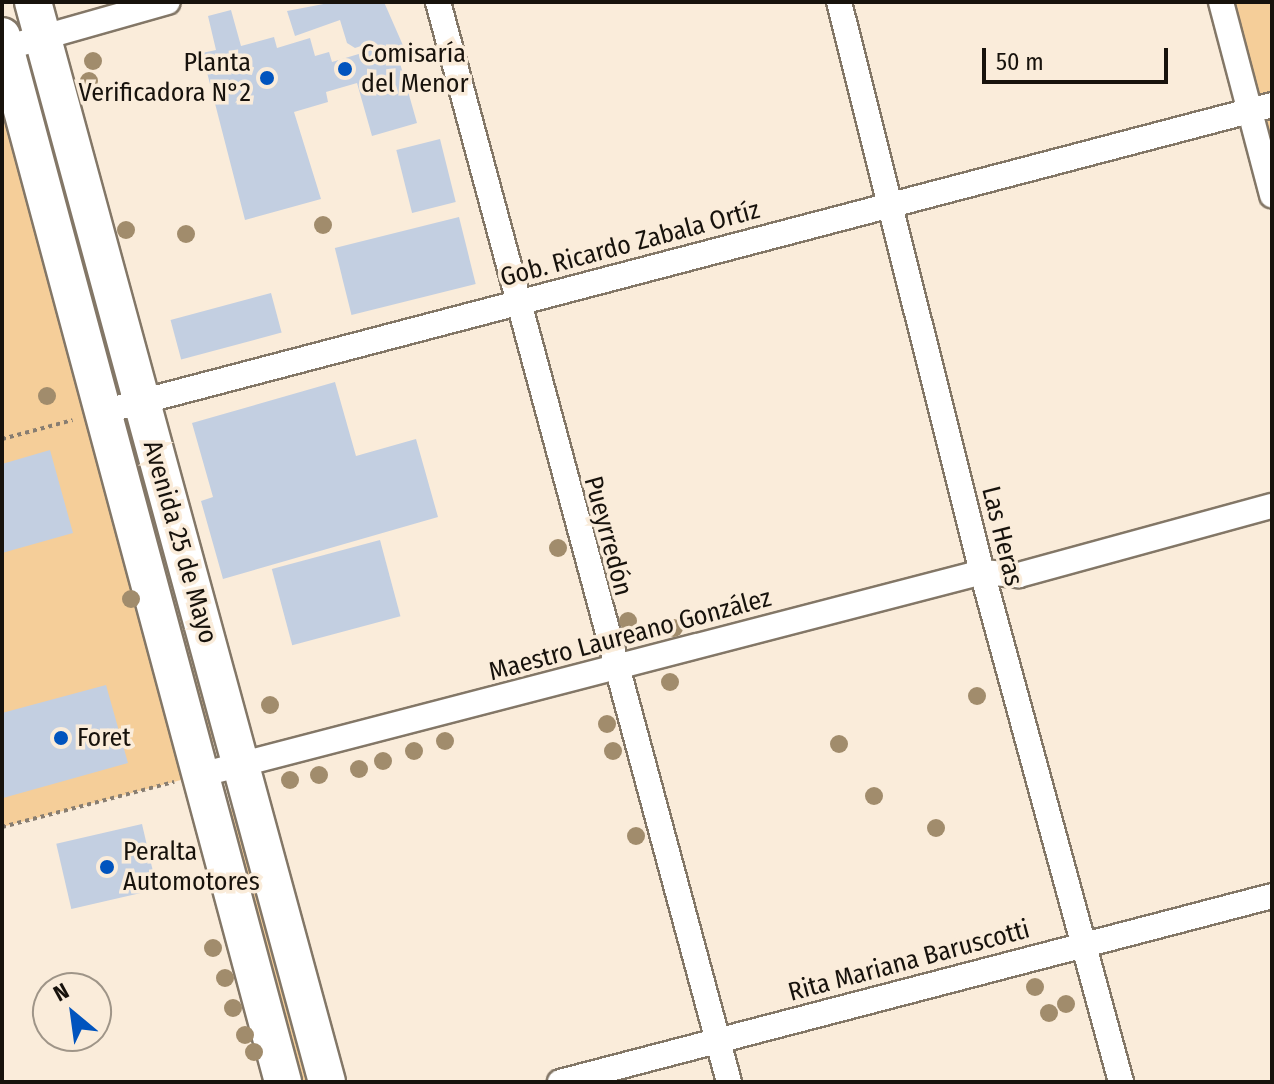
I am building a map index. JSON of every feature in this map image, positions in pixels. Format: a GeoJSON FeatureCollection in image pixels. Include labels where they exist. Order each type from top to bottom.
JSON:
{"type":"FeatureCollection","features":[{"type":"Feature","properties":{"kind":"main road","name":"Avenida 25 de Mayo"},"geometry":{"type":"LineString","coordinates":[[33,2],[327,1082]]}},
{"type":"Feature","properties":{"kind":"main road","name":"Avenida 25 de Mayo"},"geometry":{"type":"LineString","coordinates":[[4,42],[283,1082]]}},
{"type":"Feature","properties":{"kind":"street"},"geometry":{"type":"LineString","coordinates":[[4,42],[42,37],[168,2]]}},
{"type":"Feature","properties":{"kind":"street","name":"Pueyrredón"},"geometry":{"type":"LineString","coordinates":[[438,2],[614,668],[729,1082]]}},
{"type":"Feature","properties":{"kind":"street","name":"Las Heras"},"geometry":{"type":"LineString","coordinates":[[839,2],[982,572],[1121,1082]]}},
{"type":"Feature","properties":{"kind":"street"},"geometry":{"type":"LineString","coordinates":[[1221,2],[1261,108],[1272,195]]}},
{"type":"Feature","properties":{"kind":"street","name":"Gob. Ricardo Zabala Ortíz"},"geometry":{"type":"LineString","coordinates":[[102,412],[1261,108]]}},
{"type":"Feature","properties":{"kind":"street","name":"Maestro Laureano González"},"geometry":{"type":"LineString","coordinates":[[200,775],[982,572],[1019,575],[1272,506]]}},
{"type":"Feature","properties":{"kind":"street","name":"Rita Mariana Baruscotti"},"geometry":{"type":"LineString","coordinates":[[560,1082],[1272,896]]}},
{"type":"Feature","properties":{"kind":"path"},"geometry":{"type":"LineString","coordinates":[[2,439],[102,412]]}},
{"type":"Feature","properties":{"kind":"path"},"geometry":{"type":"LineString","coordinates":[[2,827],[200,775]]}},
{"type":"Feature","properties":{"kind":"shaded area"},"geometry":{"type":"Polygon","coordinates":[[[1220,2],[1272,2],[1272,199],[1220,2]]]}},
{"type":"Feature","properties":{"kind":"shaded area"},"geometry":{"type":"Polygon","coordinates":[[[2,28],[200,775],[2,827],[2,28]]]}},
{"type":"Feature","properties":{"kind":"shaded area"},"geometry":{"type":"Polygon","coordinates":[[[36,72],[116,371],[109,373],[29,74],[36,72]]]}},
{"type":"Feature","properties":{"kind":"shaded area"},"geometry":{"type":"Polygon","coordinates":[[[134,441],[219,739],[212,741],[134,441]]]}},
{"type":"Feature","properties":{"kind":"shaded area"},"geometry":{"type":"Polygon","coordinates":[[[236,808],[309,1081],[302,1082],[229,810],[236,808]]]}},
{"type":"Feature","properties":{"kind":"building"},"geometry":{"type":"Polygon","coordinates":[[[334,2],[384,2],[405,50],[398,56],[417,123],[372,136],[357,83],[326,92],[328,102],[294,112],[321,199],[245,220],[202,53],[216,50],[208,16],[231,10],[241,46],[274,37],[277,48],[310,38],[315,56],[329,52],[332,62],[372,50],[370,43],[355,48],[347,43],[340,20],[295,36],[287,11],[334,2]]]}},
{"type":"Feature","properties":{"kind":"building"},"geometry":{"type":"Polygon","coordinates":[[[440,139],[456,202],[412,213],[396,150],[440,139]]]}},
{"type":"Feature","properties":{"kind":"building"},"geometry":{"type":"Polygon","coordinates":[[[459,217],[476,284],[351,315],[335,248],[459,217]]]}},
{"type":"Feature","properties":{"kind":"building"},"geometry":{"type":"Polygon","coordinates":[[[271,293],[282,333],[181,360],[171,320],[271,293]]]}},
{"type":"Feature","properties":{"kind":"building"},"geometry":{"type":"Polygon","coordinates":[[[335,382],[356,456],[416,439],[438,517],[223,579],[201,501],[213,497],[192,423],[335,382]]]}},
{"type":"Feature","properties":{"kind":"building"},"geometry":{"type":"Polygon","coordinates":[[[50,450],[73,533],[2,553],[2,464],[50,450]]]}},
{"type":"Feature","properties":{"kind":"building"},"geometry":{"type":"Polygon","coordinates":[[[380,540],[400,616],[292,645],[272,569],[380,540]]]}},
{"type":"Feature","properties":{"kind":"building","name":"Foret"},"geometry":{"type":"Polygon","coordinates":[[[106,685],[128,763],[3,798],[2,713],[106,685]]]}},
{"type":"Feature","properties":{"kind":"building","name":"Peralta Automotores"},"geometry":{"type":"Polygon","coordinates":[[[142,824],[157,889],[71,909],[56,844],[142,824]]]}},
{"type":"Feature","properties":{"kind":"place","name":"Comisaría del Menor"},"geometry":{"type":"Point","coordinates":[345,69]}},
{"type":"Feature","properties":{"kind":"place","name":"Planta Verificadora N°2"},"geometry":{"type":"Point","coordinates":[267,78]}},
{"type":"Feature","properties":{"kind":"place","name":"Foret"},"geometry":{"type":"Point","coordinates":[61,738]}},
{"type":"Feature","properties":{"kind":"place","name":"Peralta Automotores"},"geometry":{"type":"Point","coordinates":[107,867]}}]}
